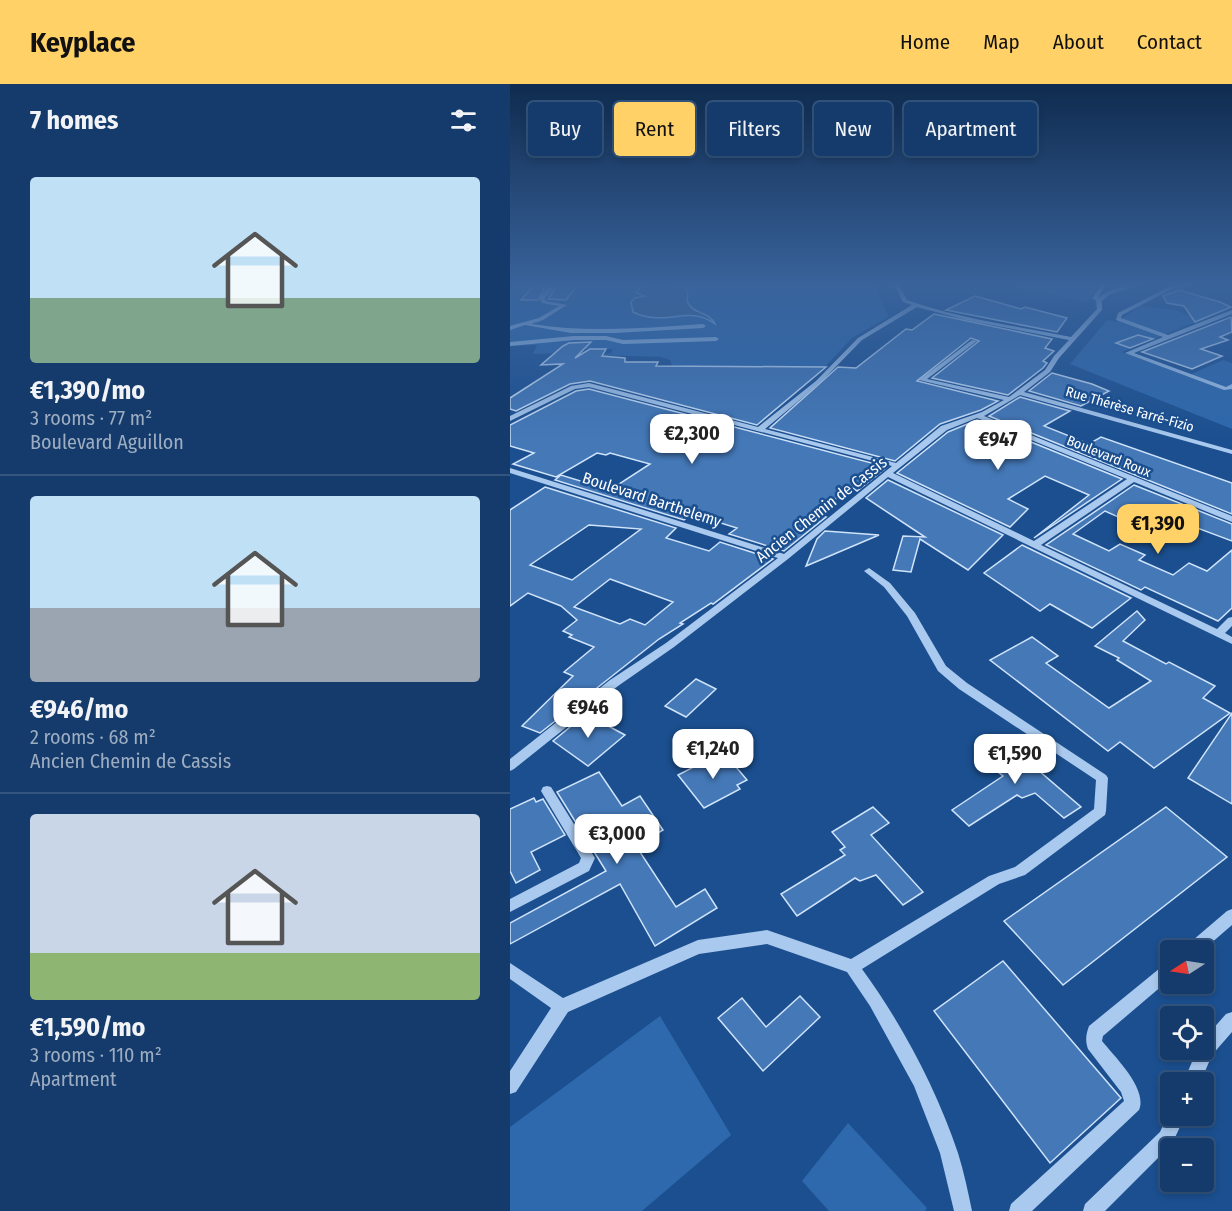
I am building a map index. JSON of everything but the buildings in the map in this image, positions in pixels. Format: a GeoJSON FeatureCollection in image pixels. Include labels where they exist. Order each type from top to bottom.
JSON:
{"type":"FeatureCollection","features":[{"type":"Feature","properties":{"kind":"street"},"geometry":{"type":"LineString","coordinates":[[691,339],[694,336]]}},
{"type":"Feature","properties":{"kind":"street"},"geometry":{"type":"LineString","coordinates":[[760,429],[818,382],[866,336]]}},
{"type":"Feature","properties":{"kind":"street"},"geometry":{"type":"LineString","coordinates":[[1056,336],[1074,339]]}},
{"type":"Feature","properties":{"kind":"street","name":"Ancien Chemin de Cassis"},"geometry":{"type":"LineString","coordinates":[[510,766],[614,683],[670,645],[785,558],[890,475],[944,428],[1010,399],[1048,372],[1056,357],[1077,336]]}},
{"type":"Feature","properties":{"kind":"street"},"geometry":{"type":"LineString","coordinates":[[1172,336],[1128,352],[1226,389],[1232,386]]}},
{"type":"Feature","properties":{"kind":"street"},"geometry":{"type":"LineString","coordinates":[[510,344],[574,338],[606,338],[623,342],[716,339]]}},
{"type":"Feature","properties":{"kind":"street"},"geometry":{"type":"LineString","coordinates":[[974,341],[922,380],[1010,399]]}},
{"type":"Feature","properties":{"kind":"street"},"geometry":{"type":"LineString","coordinates":[[510,419],[580,385],[899,466]]}},
{"type":"Feature","properties":{"kind":"street","name":"Rue Thérèse Farré-Fizio"},"geometry":{"type":"LineString","coordinates":[[1020,393],[1232,452]]}},
{"type":"Feature","properties":{"kind":"street","name":"Boulevard Roux"},"geometry":{"type":"LineString","coordinates":[[976,415],[1131,480],[1232,519]]}},
{"type":"Feature","properties":{"kind":"street","name":"Boulevard Barthelemy"},"geometry":{"type":"LineString","coordinates":[[510,470],[785,558]]}},
{"type":"Feature","properties":{"kind":"street"},"geometry":{"type":"LineString","coordinates":[[890,475],[1232,641]]}},
{"type":"Feature","properties":{"kind":"street"},"geometry":{"type":"LineString","coordinates":[[1035,545],[1131,480]]}},
{"type":"Feature","properties":{"kind":"street"},"geometry":{"type":"LineString","coordinates":[[852,967],[994,880],[1020,871],[1038,858],[1100,810],[1102,778],[963,686],[942,668],[911,615],[886,585],[869,571]]}},
{"type":"Feature","properties":{"kind":"street"},"geometry":{"type":"LineString","coordinates":[[1218,634],[1232,620]]}},
{"type":"Feature","properties":{"kind":"street"},"geometry":{"type":"LineString","coordinates":[[510,906],[584,867],[588,858],[547,792]]}},
{"type":"Feature","properties":{"kind":"street"},"geometry":{"type":"LineString","coordinates":[[1204,940],[1232,916]]}},
{"type":"Feature","properties":{"kind":"street"},"geometry":{"type":"LineString","coordinates":[[510,1086],[562,1006],[698,947],[767,937],[852,967],[876,1001],[920,1081],[949,1153],[963,1211]]}},
{"type":"Feature","properties":{"kind":"street"},"geometry":{"type":"LineString","coordinates":[[510,970],[562,1006]]}},
{"type":"Feature","properties":{"kind":"street"},"geometry":{"type":"LineString","coordinates":[[1018,1211],[1133,1104],[1129,1088],[1094,1042],[1095,1032],[1160,977]]}},
{"type":"Feature","properties":{"kind":"street"},"geometry":{"type":"LineString","coordinates":[[1196,1072],[1206,1049],[1232,1020]]}},
{"type":"Feature","properties":{"kind":"street"},"geometry":{"type":"LineString","coordinates":[[1092,1211],[1166,1138],[1171,1126]]}},
{"type":"Feature","properties":{"kind":"shaded area"},"geometry":{"type":"Polygon","coordinates":[[[510,336],[856,336],[825,367],[672,366],[670,360],[661,357],[602,355],[611,353],[613,349],[569,349],[565,353],[533,354],[537,345],[510,346],[510,336]]]}},
{"type":"Feature","properties":{"kind":"shaded area"},"geometry":{"type":"Polygon","coordinates":[[[1094,336],[1162,336],[1122,352],[1187,376],[1223,360],[1232,363],[1232,429],[1070,364],[1094,336]]]}},
{"type":"Feature","properties":{"kind":"shaded area"},"geometry":{"type":"Polygon","coordinates":[[[660,1016],[731,1135],[642,1211],[510,1211],[510,1127],[660,1016]]]}},
{"type":"Feature","properties":{"kind":"shaded area"},"geometry":{"type":"Polygon","coordinates":[[[848,1123],[927,1208],[925,1211],[829,1211],[802,1181],[848,1123]]]}}]}
